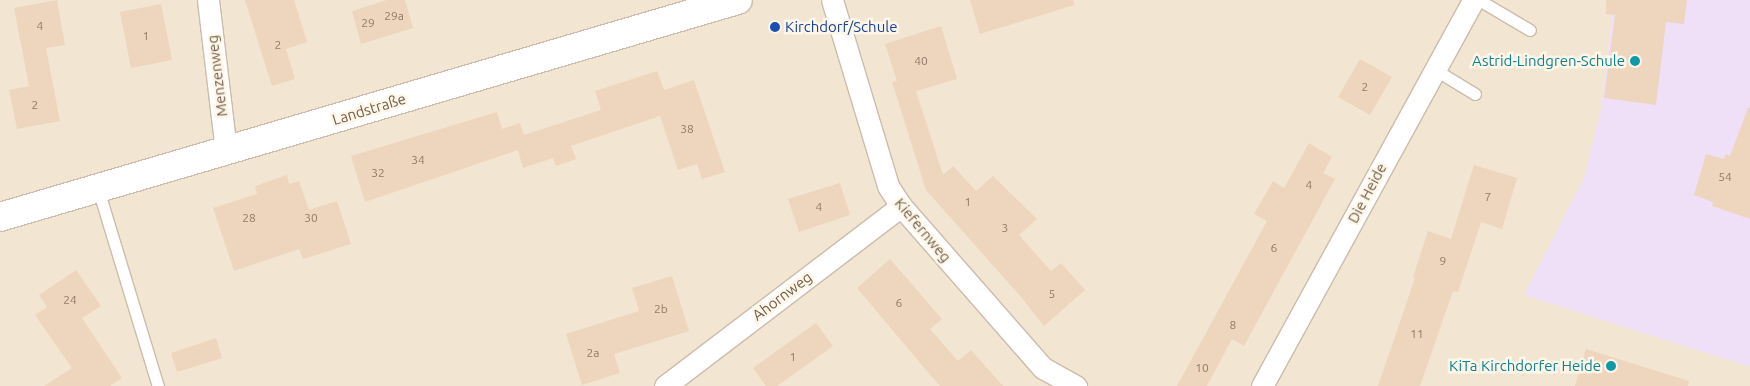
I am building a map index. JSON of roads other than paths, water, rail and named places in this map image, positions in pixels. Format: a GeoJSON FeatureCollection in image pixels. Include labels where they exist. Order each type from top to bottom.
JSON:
{"type":"FeatureCollection","features":[{"type":"Feature","properties":{"kind":"street","name":"Menzenweg"},"geometry":{"type":"LineString","coordinates":[[208,0],[226,152]]}},
{"type":"Feature","properties":{"kind":"street","name":"Landstraße"},"geometry":{"type":"LineString","coordinates":[[0,217],[738,0]]}},
{"type":"Feature","properties":{"kind":"street","name":"Kiefernweg"},"geometry":{"type":"LineString","coordinates":[[832,0],[888,186],[900,206],[1043,368],[1076,386]]}},
{"type":"Feature","properties":{"kind":"street","name":"Die Heide"},"geometry":{"type":"LineString","coordinates":[[1262,386],[1472,0]]}},
{"type":"Feature","properties":{"kind":"street","name":"Ahornweg"},"geometry":{"type":"LineString","coordinates":[[665,386],[900,206]]}},
{"type":"Feature","properties":{"kind":"lane"},"geometry":{"type":"LineString","coordinates":[[1479,0],[1530,30]]}},
{"type":"Feature","properties":{"kind":"lane"},"geometry":{"type":"LineString","coordinates":[[1434,70],[1475,94]]}},
{"type":"Feature","properties":{"kind":"lane"},"geometry":{"type":"LineString","coordinates":[[98,189],[158,386]]}},
{"type":"Feature","properties":{"kind":"place","name":"Kirchdorf/Schule"},"geometry":{"type":"Point","coordinates":[775,27]}},
{"type":"Feature","properties":{"kind":"place","name":"Astrid-Lindgren-Schule"},"geometry":{"type":"Point","coordinates":[1635,61]}},
{"type":"Feature","properties":{"kind":"place","name":"KiTa Kirchdorfer Heide"},"geometry":{"type":"Point","coordinates":[1611,366]}}]}
